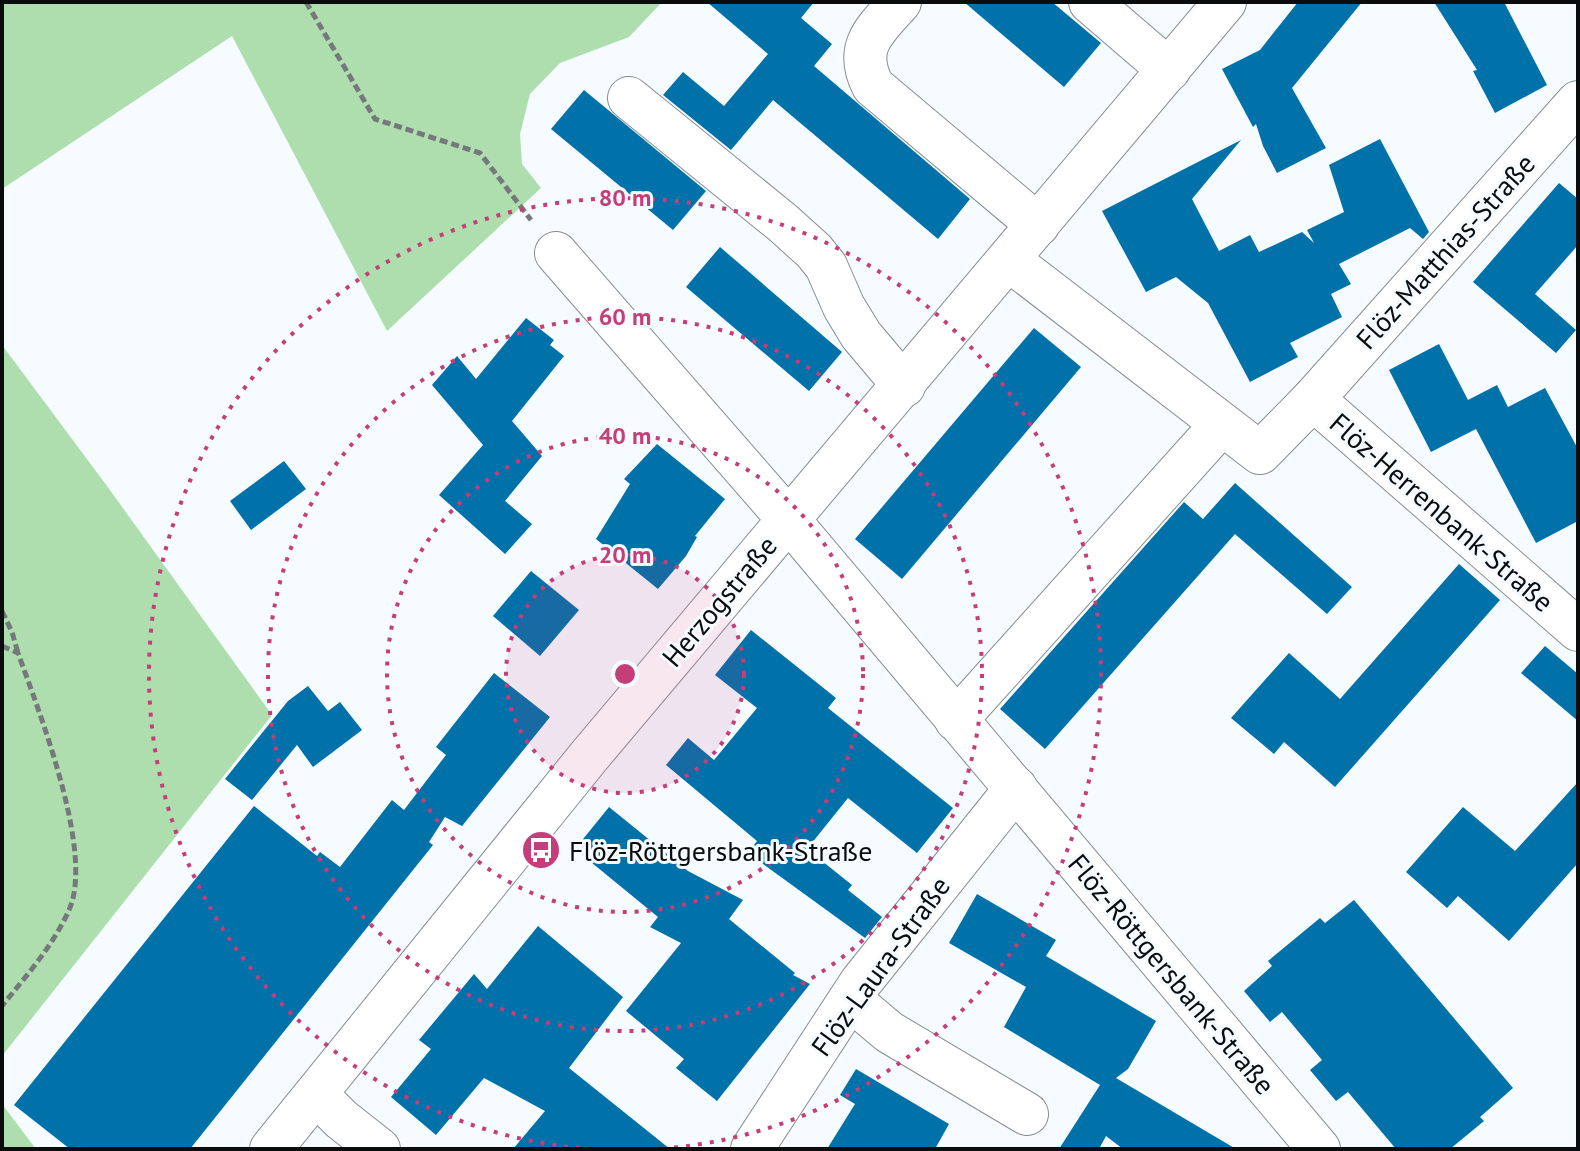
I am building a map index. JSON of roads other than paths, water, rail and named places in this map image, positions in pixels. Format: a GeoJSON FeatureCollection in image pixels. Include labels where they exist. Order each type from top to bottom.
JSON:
{"type":"FeatureCollection","features":[{"type":"Feature","properties":{"kind":"street"},"geometry":{"type":"LineString","coordinates":[[900,2],[866,45],[866,72],[873,86],[1038,225]]}},
{"type":"Feature","properties":{"kind":"street"},"geometry":{"type":"LineString","coordinates":[[1090,2],[1169,70]]}},
{"type":"Feature","properties":{"kind":"street","name":"Herzogstraße"},"geometry":{"type":"LineString","coordinates":[[271,1149],[590,755],[1225,2]]}},
{"type":"Feature","properties":{"kind":"street"},"geometry":{"type":"LineString","coordinates":[[629,98],[814,251],[826,266],[844,307],[861,335],[904,386]]}},
{"type":"Feature","properties":{"kind":"street","name":"Flöz-Matthias-Straße"},"geometry":{"type":"LineString","coordinates":[[1313,399],[1578,102]]}},
{"type":"Feature","properties":{"kind":"street","name":"Flöz-Röttgersbank-Straße"},"geometry":{"type":"LineString","coordinates":[[556,253],[788,519],[1319,1149]]}},
{"type":"Feature","properties":{"kind":"street","name":"Flöz-Herrenbank-Straße"},"geometry":{"type":"LineString","coordinates":[[1009,260],[1260,453],[1313,399],[1578,630]]}},
{"type":"Feature","properties":{"kind":"street"},"geometry":{"type":"LineString","coordinates":[[956,720],[1221,425]]}},
{"type":"Feature","properties":{"kind":"street","name":"Flöz-Laura-Straße"},"geometry":{"type":"LineString","coordinates":[[752,1149],[850,999],[1016,788]]}},
{"type":"Feature","properties":{"kind":"street"},"geometry":{"type":"LineString","coordinates":[[850,999],[889,1032],[1027,1114]]}},
{"type":"Feature","properties":{"kind":"street"},"geometry":{"type":"LineString","coordinates":[[316,1094],[379,1149]]}},
{"type":"Feature","properties":{"kind":"place","name":"Flöz-Röttgersbank-Straße"},"geometry":{"type":"Point","coordinates":[541,850]}}]}
